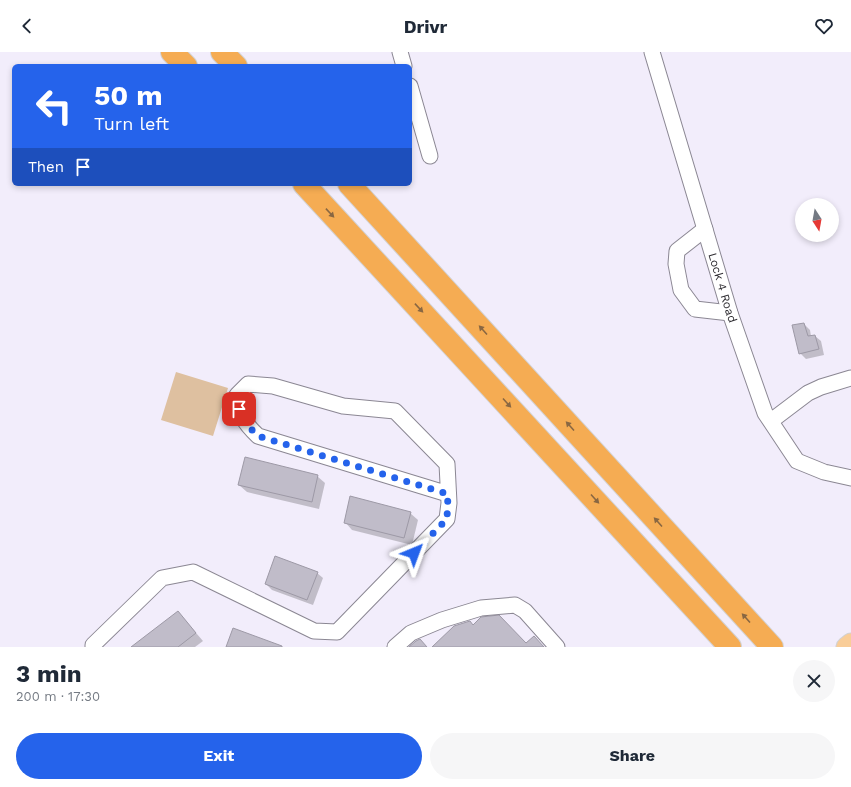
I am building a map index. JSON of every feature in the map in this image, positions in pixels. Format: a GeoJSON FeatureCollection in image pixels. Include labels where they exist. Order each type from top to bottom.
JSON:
{"type":"FeatureCollection","features":[{"type":"Feature","properties":{"kind":"highway"},"geometry":{"type":"LineString","coordinates":[[172,52],[184,64]]}},
{"type":"Feature","properties":{"kind":"highway"},"geometry":{"type":"LineString","coordinates":[[222,52],[234,64]]}},
{"type":"Feature","properties":{"kind":"highway"},"geometry":{"type":"LineString","coordinates":[[306,186],[730,647]]}},
{"type":"Feature","properties":{"kind":"highway"},"geometry":{"type":"LineString","coordinates":[[351,186],[772,647]]}},
{"type":"Feature","properties":{"kind":"main road"},"geometry":{"type":"LineString","coordinates":[[846,647],[851,643]]}},
{"type":"Feature","properties":{"kind":"street"},"geometry":{"type":"LineString","coordinates":[[400,52],[403,64]]}},
{"type":"Feature","properties":{"kind":"street","name":"Lock 4 Road"},"geometry":{"type":"LineString","coordinates":[[652,52],[730,312],[765,413],[796,461],[824,472],[851,478]]}},
{"type":"Feature","properties":{"kind":"street"},"geometry":{"type":"LineString","coordinates":[[412,93],[430,156]]}},
{"type":"Feature","properties":{"kind":"street"},"geometry":{"type":"LineString","coordinates":[[705,229],[677,251],[676,264],[680,290],[694,309],[730,312]]}},
{"type":"Feature","properties":{"kind":"street"},"geometry":{"type":"LineString","coordinates":[[771,421],[808,393],[821,387],[851,378]]}},
{"type":"Feature","properties":{"kind":"street"},"geometry":{"type":"LineString","coordinates":[[93,647],[93,645],[118,620],[162,578],[193,572],[314,631],[337,632],[447,519],[448,494],[447,464],[395,411],[343,406],[273,386],[248,384],[237,395],[239,409],[246,424],[258,436],[448,494]]}},
{"type":"Feature","properties":{"kind":"street"},"geometry":{"type":"LineString","coordinates":[[395,647],[411,633],[442,620],[480,608],[514,605],[525,611],[557,647]]}},
{"type":"Feature","properties":{"kind":"shaded area"},"geometry":{"type":"Polygon","coordinates":[[[176,372],[228,388],[213,436],[161,420],[176,372]]]}},
{"type":"Feature","properties":{"kind":"building"},"geometry":{"type":"Polygon","coordinates":[[[804,323],[808,336],[815,335],[819,349],[799,354],[792,325],[804,323]]]}},
{"type":"Feature","properties":{"kind":"building"},"geometry":{"type":"Polygon","coordinates":[[[245,457],[318,475],[312,502],[238,485],[245,457]]]}},
{"type":"Feature","properties":{"kind":"building"},"geometry":{"type":"Polygon","coordinates":[[[350,496],[411,512],[404,538],[344,523],[350,496]]]}},
{"type":"Feature","properties":{"kind":"building"},"geometry":{"type":"Polygon","coordinates":[[[275,556],[318,572],[307,600],[265,584],[275,556]]]}},
{"type":"Feature","properties":{"kind":"building"},"geometry":{"type":"Polygon","coordinates":[[[178,611],[196,633],[178,647],[131,647],[178,611]]]}},
{"type":"Feature","properties":{"kind":"building"},"geometry":{"type":"Polygon","coordinates":[[[499,615],[526,643],[534,636],[544,647],[432,647],[454,626],[470,621],[473,625],[481,617],[499,615]]]}},
{"type":"Feature","properties":{"kind":"building"},"geometry":{"type":"Polygon","coordinates":[[[233,628],[282,646],[282,647],[226,647],[233,628]]]}},
{"type":"Feature","properties":{"kind":"building"},"geometry":{"type":"Polygon","coordinates":[[[420,639],[427,647],[409,647],[416,641],[420,639]]]}},
{"type":"Feature","properties":{"kind":"route"},"geometry":{"type":"LineString","coordinates":[[239,409],[246,424],[258,436],[448,494],[449,503],[447,519],[414,553]]}}]}
